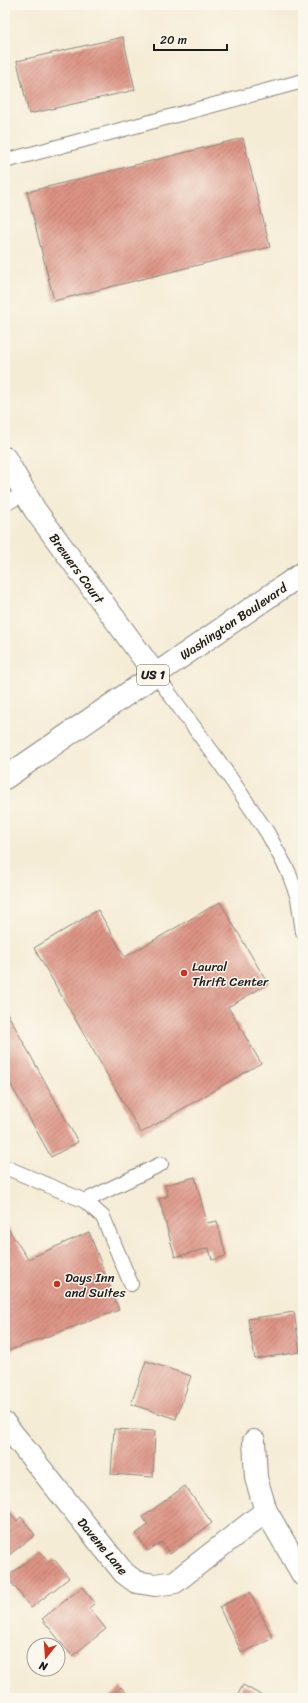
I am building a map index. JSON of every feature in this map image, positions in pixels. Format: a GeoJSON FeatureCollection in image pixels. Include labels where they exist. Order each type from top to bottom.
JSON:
{"type":"FeatureCollection","features":[{"type":"Feature","properties":{"kind":"street","name":"Brewers Court"},"geometry":{"type":"LineString","coordinates":[[6,461],[35,510],[155,674]]}},
{"type":"Feature","properties":{"kind":"street","name":"Washington Boulevard"},"geometry":{"type":"LineString","coordinates":[[5,778],[303,573]]}},
{"type":"Feature","properties":{"kind":"street","name":"Davene Lane"},"geometry":{"type":"LineString","coordinates":[[5,1424],[124,1573],[136,1582],[155,1585],[175,1582],[266,1511]]}},
{"type":"Feature","properties":{"kind":"street"},"geometry":{"type":"LineString","coordinates":[[254,1442],[256,1478],[266,1511],[303,1575]]}},
{"type":"Feature","properties":{"kind":"lane"},"geometry":{"type":"LineString","coordinates":[[5,161],[303,81]]}},
{"type":"Feature","properties":{"kind":"lane"},"geometry":{"type":"LineString","coordinates":[[5,504],[24,493]]}},
{"type":"Feature","properties":{"kind":"lane"},"geometry":{"type":"LineString","coordinates":[[155,674],[218,760],[267,832],[288,872],[296,891],[303,932]]}},
{"type":"Feature","properties":{"kind":"lane"},"geometry":{"type":"LineString","coordinates":[[85,1201],[161,1164]]}},
{"type":"Feature","properties":{"kind":"lane"},"geometry":{"type":"LineString","coordinates":[[5,1167],[85,1201],[103,1216],[131,1284]]}},
{"type":"Feature","properties":{"kind":"building"},"geometry":{"type":"Polygon","coordinates":[[[123,37],[135,90],[29,114],[17,61],[123,37]]]}},
{"type":"Feature","properties":{"kind":"building"},"geometry":{"type":"Polygon","coordinates":[[[243,138],[270,247],[54,301],[27,192],[243,138]]]}},
{"type":"Feature","properties":{"kind":"building"},"geometry":{"type":"Polygon","coordinates":[[[220,902],[268,984],[228,1007],[261,1063],[141,1133],[34,948],[98,910],[125,957],[220,902]]]}},
{"type":"Feature","properties":{"kind":"building"},"geometry":{"type":"Polygon","coordinates":[[[5,1009],[78,1142],[51,1157],[5,1074],[5,1009]]]}},
{"type":"Feature","properties":{"kind":"building"},"geometry":{"type":"Polygon","coordinates":[[[195,1177],[207,1223],[217,1221],[226,1256],[212,1260],[209,1248],[175,1257],[159,1199],[168,1196],[165,1185],[195,1177]]]}},
{"type":"Feature","properties":{"kind":"building","name":"Days Inn and Suites"},"geometry":{"type":"Polygon","coordinates":[[[5,1224],[28,1259],[89,1232],[119,1310],[5,1352],[5,1224]]]}},
{"type":"Feature","properties":{"kind":"building"},"geometry":{"type":"Polygon","coordinates":[[[294,1312],[300,1352],[255,1359],[248,1319],[294,1312]]]}},
{"type":"Feature","properties":{"kind":"building"},"geometry":{"type":"Polygon","coordinates":[[[146,1361],[191,1376],[176,1419],[131,1404],[146,1361]]]}},
{"type":"Feature","properties":{"kind":"building"},"geometry":{"type":"Polygon","coordinates":[[[114,1429],[155,1431],[153,1477],[111,1474],[114,1429]]]}},
{"type":"Feature","properties":{"kind":"building"},"geometry":{"type":"Polygon","coordinates":[[[185,1486],[212,1523],[170,1554],[161,1542],[148,1551],[136,1534],[148,1525],[143,1517],[185,1486]]]}},
{"type":"Feature","properties":{"kind":"building"},"geometry":{"type":"Polygon","coordinates":[[[5,1506],[17,1521],[21,1517],[35,1535],[5,1558],[5,1506]]]}},
{"type":"Feature","properties":{"kind":"building"},"geometry":{"type":"Polygon","coordinates":[[[40,1551],[49,1562],[54,1559],[69,1578],[31,1608],[7,1577],[40,1551]]]}},
{"type":"Feature","properties":{"kind":"building"},"geometry":{"type":"Polygon","coordinates":[[[82,1587],[95,1603],[89,1608],[106,1629],[72,1656],[66,1649],[66,1637],[57,1637],[42,1619],[82,1587]]]}},
{"type":"Feature","properties":{"kind":"building"},"geometry":{"type":"Polygon","coordinates":[[[250,1592],[273,1638],[242,1653],[219,1607],[250,1592]]]}},
{"type":"Feature","properties":{"kind":"building"},"geometry":{"type":"Polygon","coordinates":[[[243,1685],[266,1698],[236,1698],[243,1685]]]}},
{"type":"Feature","properties":{"kind":"building"},"geometry":{"type":"Polygon","coordinates":[[[121,1687],[131,1698],[109,1698],[121,1687]]]}},
{"type":"Feature","properties":{"kind":"place","name":"Laural Thrift Center"},"geometry":{"type":"Point","coordinates":[184,973]}},
{"type":"Feature","properties":{"kind":"place","name":"Days Inn and Suites"},"geometry":{"type":"Point","coordinates":[57,1284]}}]}
